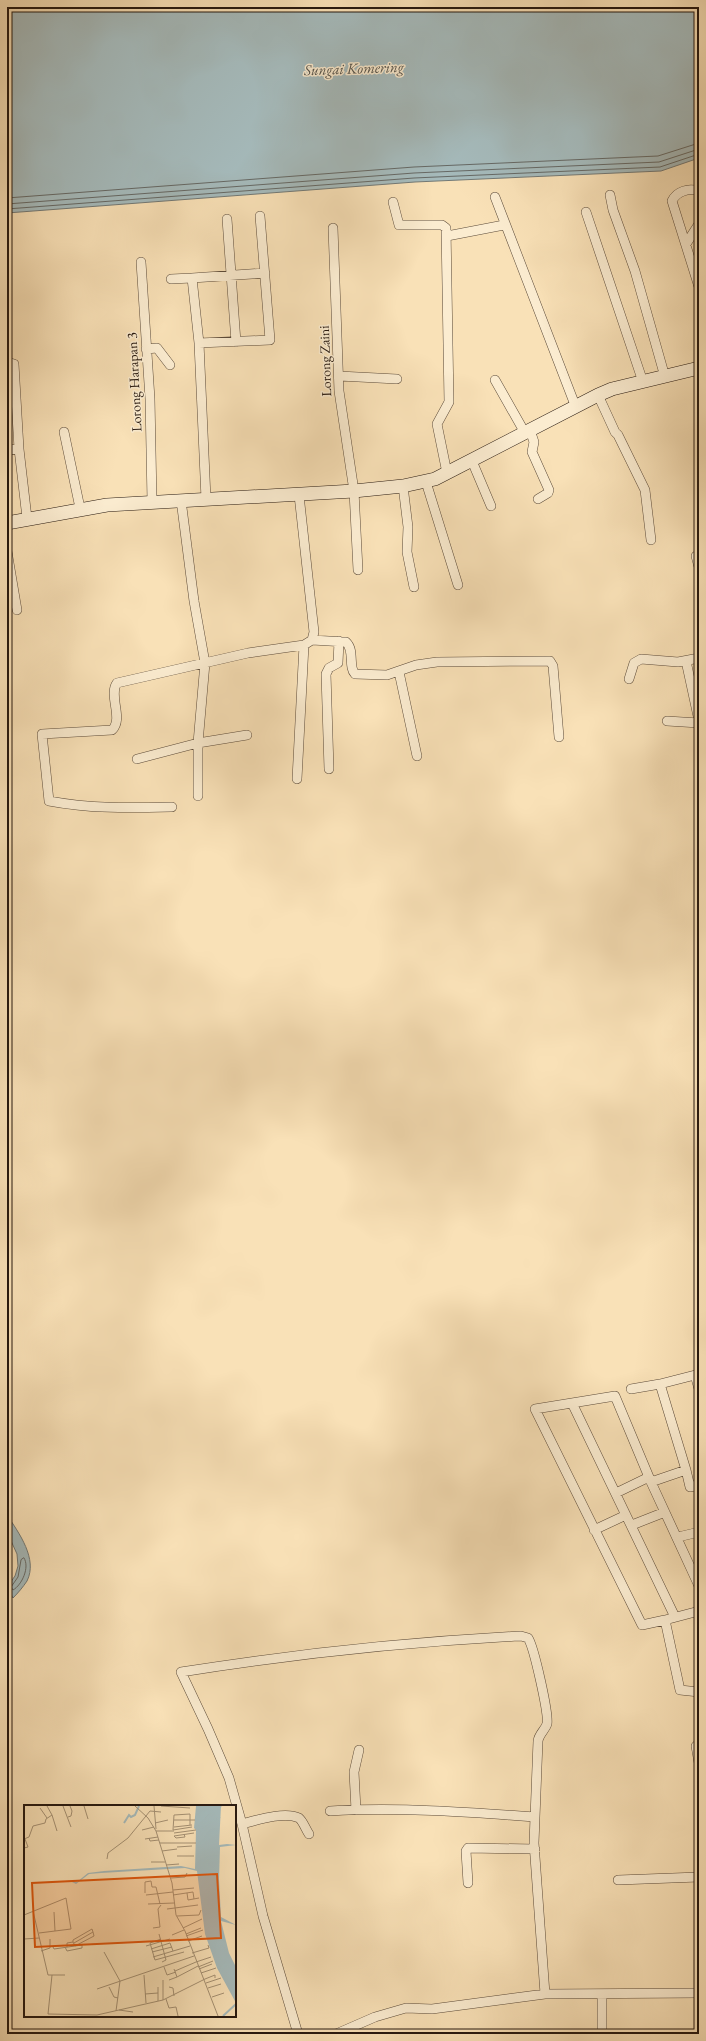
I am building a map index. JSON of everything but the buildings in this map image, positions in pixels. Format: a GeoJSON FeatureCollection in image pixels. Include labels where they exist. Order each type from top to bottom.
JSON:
{"type":"FeatureCollection","features":[{"type":"Feature","properties":{"kind":"main road"},"geometry":{"type":"LineString","coordinates":[[7,523],[80,508],[152,501],[299,495],[354,491],[426,482],[472,461],[598,394],[699,368]]}},
{"type":"Feature","properties":{"kind":"street"},"geometry":{"type":"LineString","coordinates":[[699,191],[683,190],[678,193],[672,201],[686,244],[696,267],[699,286]]}},
{"type":"Feature","properties":{"kind":"street"},"geometry":{"type":"LineString","coordinates":[[610,195],[613,210],[635,271],[665,376]]}},
{"type":"Feature","properties":{"kind":"street"},"geometry":{"type":"LineString","coordinates":[[495,197],[504,225],[575,405]]}},
{"type":"Feature","properties":{"kind":"street"},"geometry":{"type":"LineString","coordinates":[[393,202],[399,225],[443,226],[446,228],[448,402],[438,421],[438,426],[447,473]]}},
{"type":"Feature","properties":{"kind":"street"},"geometry":{"type":"LineString","coordinates":[[586,212],[643,382]]}},
{"type":"Feature","properties":{"kind":"street"},"geometry":{"type":"LineString","coordinates":[[199,343],[270,340],[260,216]]}},
{"type":"Feature","properties":{"kind":"street"},"geometry":{"type":"LineString","coordinates":[[227,219],[236,342]]}},
{"type":"Feature","properties":{"kind":"street"},"geometry":{"type":"LineString","coordinates":[[686,244],[699,224]]}},
{"type":"Feature","properties":{"kind":"street"},"geometry":{"type":"LineString","coordinates":[[447,236],[504,225]]}},
{"type":"Feature","properties":{"kind":"street","name":"Lorong Zaini"},"geometry":{"type":"LineString","coordinates":[[333,228],[340,401],[354,491],[358,570]]}},
{"type":"Feature","properties":{"kind":"street","name":"Lorong Harapan 3"},"geometry":{"type":"LineString","coordinates":[[141,262],[150,399],[152,501]]}},
{"type":"Feature","properties":{"kind":"street"},"geometry":{"type":"LineString","coordinates":[[171,279],[265,273]]}},
{"type":"Feature","properties":{"kind":"street"},"geometry":{"type":"LineString","coordinates":[[192,278],[199,343],[206,499]]}},
{"type":"Feature","properties":{"kind":"street"},"geometry":{"type":"LineString","coordinates":[[146,349],[157,348],[170,365]]}},
{"type":"Feature","properties":{"kind":"street"},"geometry":{"type":"LineString","coordinates":[[7,362],[14,364],[19,449],[27,518]]}},
{"type":"Feature","properties":{"kind":"street"},"geometry":{"type":"LineString","coordinates":[[339,376],[397,379]]}},
{"type":"Feature","properties":{"kind":"street"},"geometry":{"type":"LineString","coordinates":[[495,380],[534,442],[532,452],[549,490],[548,493],[538,499]]}},
{"type":"Feature","properties":{"kind":"street"},"geometry":{"type":"LineString","coordinates":[[598,394],[615,432],[618,435],[645,490],[651,540]]}},
{"type":"Feature","properties":{"kind":"street"},"geometry":{"type":"LineString","coordinates":[[64,432],[80,508]]}},
{"type":"Feature","properties":{"kind":"street"},"geometry":{"type":"LineString","coordinates":[[7,450],[19,449]]}},
{"type":"Feature","properties":{"kind":"street"},"geometry":{"type":"LineString","coordinates":[[472,461],[491,506]]}},
{"type":"Feature","properties":{"kind":"street"},"geometry":{"type":"LineString","coordinates":[[426,482],[458,585]]}},
{"type":"Feature","properties":{"kind":"street"},"geometry":{"type":"LineString","coordinates":[[403,486],[408,527],[407,552],[414,587]]}},
{"type":"Feature","properties":{"kind":"street"},"geometry":{"type":"LineString","coordinates":[[299,495],[314,632],[312,640]]}},
{"type":"Feature","properties":{"kind":"street"},"geometry":{"type":"LineString","coordinates":[[181,500],[194,601],[205,663],[198,743],[198,796]]}},
{"type":"Feature","properties":{"kind":"street"},"geometry":{"type":"LineString","coordinates":[[7,551],[17,610]]}},
{"type":"Feature","properties":{"kind":"street"},"geometry":{"type":"LineString","coordinates":[[696,556],[699,567]]}},
{"type":"Feature","properties":{"kind":"street"},"geometry":{"type":"LineString","coordinates":[[172,807],[111,809],[75,806],[49,801],[42,734],[112,730],[116,725],[115,689],[117,683],[257,651],[304,645],[312,640],[346,642],[350,646],[354,673],[383,675],[399,672],[416,665],[438,662],[550,661],[553,666],[559,736]]}},
{"type":"Feature","properties":{"kind":"street"},"geometry":{"type":"LineString","coordinates":[[329,769],[326,674],[329,668],[338,663],[339,641]]}},
{"type":"Feature","properties":{"kind":"street"},"geometry":{"type":"LineString","coordinates":[[297,779],[304,645]]}},
{"type":"Feature","properties":{"kind":"street"},"geometry":{"type":"LineString","coordinates":[[629,680],[634,663],[640,659],[686,661],[699,658]]}},
{"type":"Feature","properties":{"kind":"street"},"geometry":{"type":"LineString","coordinates":[[667,721],[699,722],[686,661]]}},
{"type":"Feature","properties":{"kind":"street"},"geometry":{"type":"LineString","coordinates":[[399,672],[417,756]]}},
{"type":"Feature","properties":{"kind":"street"},"geometry":{"type":"LineString","coordinates":[[137,759],[198,743],[247,735]]}},
{"type":"Feature","properties":{"kind":"street"},"geometry":{"type":"LineString","coordinates":[[631,1389],[697,1375],[699,1389]]}},
{"type":"Feature","properties":{"kind":"street"},"geometry":{"type":"LineString","coordinates":[[660,1384],[690,1487],[699,1485]]}},
{"type":"Feature","properties":{"kind":"street"},"geometry":{"type":"LineString","coordinates":[[699,1586],[678,1537],[650,1480],[615,1396],[535,1409],[642,1625],[699,1610]]}},
{"type":"Feature","properties":{"kind":"street"},"geometry":{"type":"LineString","coordinates":[[572,1403],[675,1617]]}},
{"type":"Feature","properties":{"kind":"street"},"geometry":{"type":"LineString","coordinates":[[616,1493],[650,1480],[686,1470]]}},
{"type":"Feature","properties":{"kind":"street"},"geometry":{"type":"LineString","coordinates":[[632,1525],[665,1512]]}},
{"type":"Feature","properties":{"kind":"street"},"geometry":{"type":"LineString","coordinates":[[594,1530],[626,1515]]}},
{"type":"Feature","properties":{"kind":"street"},"geometry":{"type":"LineString","coordinates":[[678,1537],[699,1532]]}},
{"type":"Feature","properties":{"kind":"street"},"geometry":{"type":"LineString","coordinates":[[665,1620],[680,1690],[699,1692]]}},
{"type":"Feature","properties":{"kind":"street"},"geometry":{"type":"LineString","coordinates":[[298,2034],[263,1916],[242,1824],[222,1759],[181,1672],[292,1656],[433,1641],[521,1636],[530,1641],[547,1718],[546,1726],[538,1740],[535,1817],[535,1849],[545,1994]]}},
{"type":"Feature","properties":{"kind":"street"},"geometry":{"type":"LineString","coordinates":[[696,1746],[699,1763]]}},
{"type":"Feature","properties":{"kind":"street"},"geometry":{"type":"LineString","coordinates":[[356,1810],[354,1772],[359,1750]]}},
{"type":"Feature","properties":{"kind":"street"},"geometry":{"type":"LineString","coordinates":[[330,1811],[356,1810],[492,1814],[535,1817]]}},
{"type":"Feature","properties":{"kind":"street"},"geometry":{"type":"LineString","coordinates":[[242,1824],[269,1816],[296,1818],[302,1821],[309,1834]]}},
{"type":"Feature","properties":{"kind":"street"},"geometry":{"type":"LineString","coordinates":[[468,1883],[466,1851],[468,1848],[535,1849]]}},
{"type":"Feature","properties":{"kind":"street"},"geometry":{"type":"LineString","coordinates":[[618,1880],[699,1877]]}},
{"type":"Feature","properties":{"kind":"street"},"geometry":{"type":"LineString","coordinates":[[336,2034],[374,2017],[406,2008],[432,2009],[545,1994],[699,1993]]}},
{"type":"Feature","properties":{"kind":"street"},"geometry":{"type":"LineString","coordinates":[[602,1994],[602,2034]]}},
{"type":"Feature","properties":{"kind":"water","name":"Sungai Komering"},"geometry":{"type":"Polygon","coordinates":[[[7,7],[699,7],[699,158],[661,171],[415,182],[7,213],[7,7]]]}},
{"type":"Feature","properties":{"kind":"water"},"geometry":{"type":"Polygon","coordinates":[[[7,1515],[26,1546],[30,1564],[30,1573],[27,1581],[13,1598],[7,1587],[15,1576],[18,1566],[17,1554],[7,1532],[7,1515]]]}}]}
